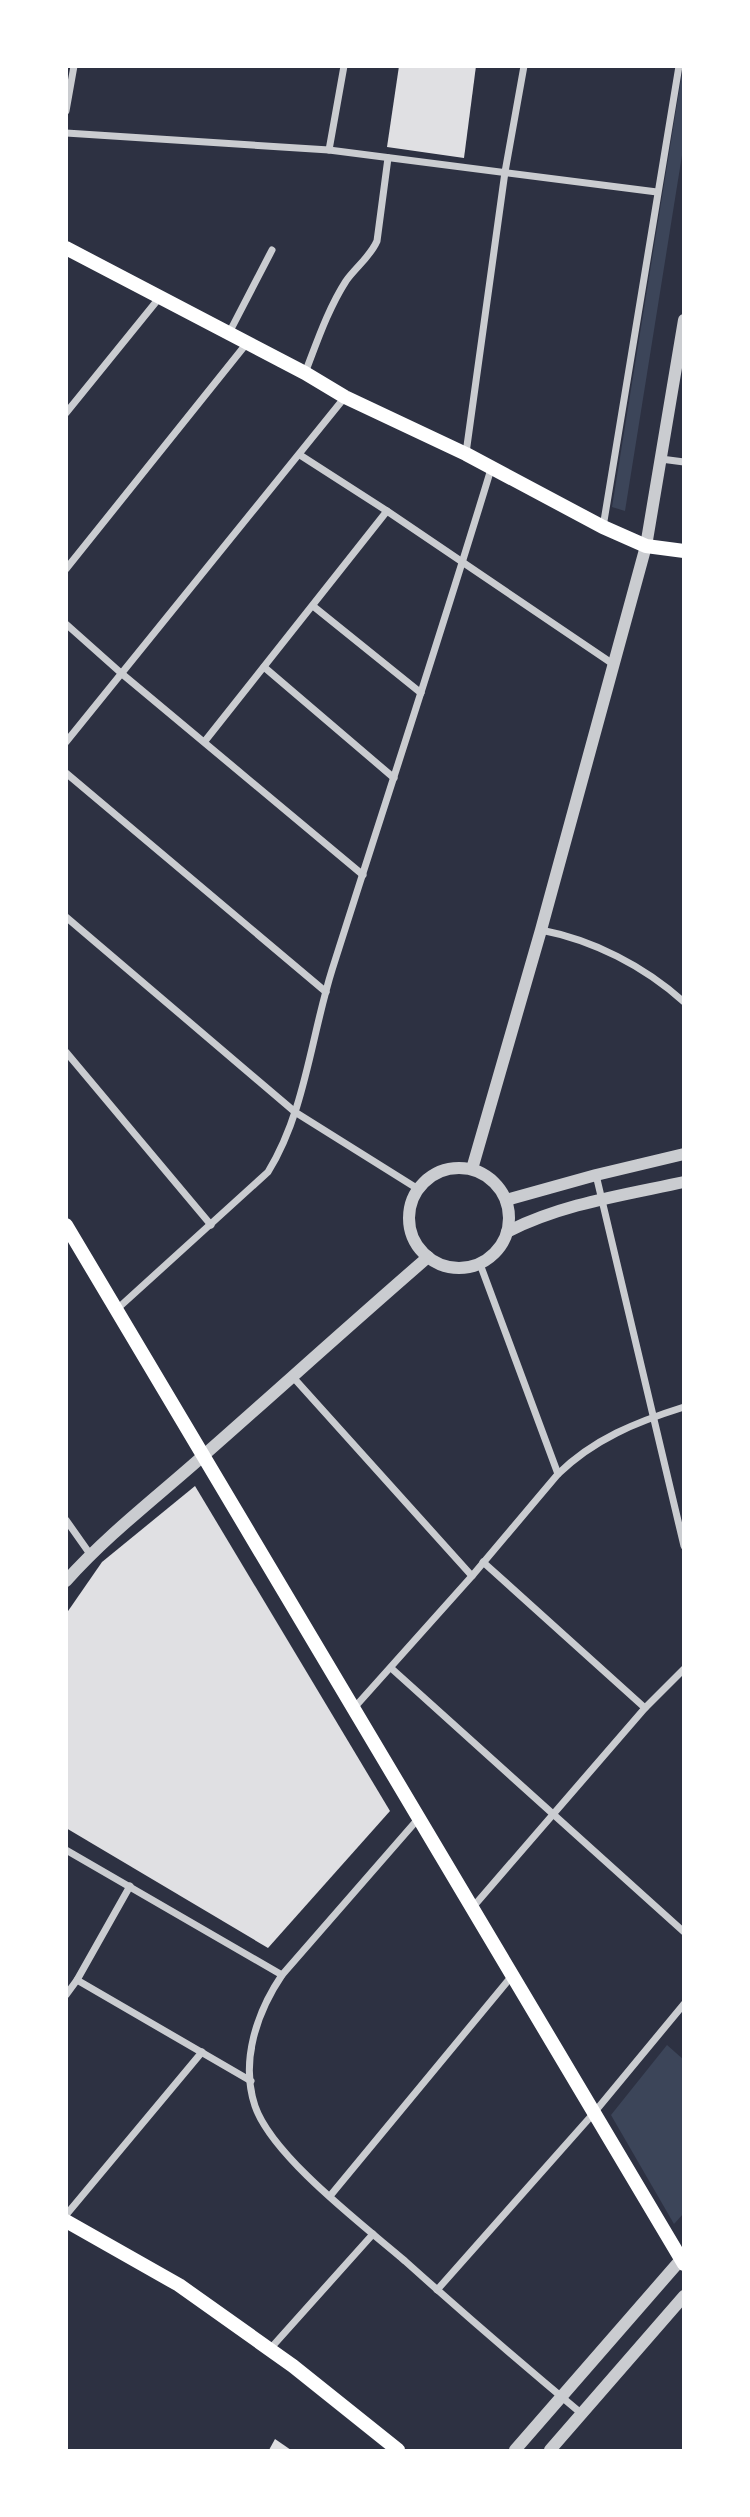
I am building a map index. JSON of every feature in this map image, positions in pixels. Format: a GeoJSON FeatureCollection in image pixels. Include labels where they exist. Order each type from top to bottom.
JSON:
{"type":"FeatureCollection","features":[{"type":"Feature","properties":{"kind":"main road"},"geometry":{"type":"LineString","coordinates":[[66,248],[305,373],[345,397],[466,454],[603,527],[646,546],[684,551]]}},
{"type":"Feature","properties":{"kind":"main road"},"geometry":{"type":"LineString","coordinates":[[66,1225],[511,1977],[682,2260]]}},
{"type":"Feature","properties":{"kind":"main road"},"geometry":{"type":"LineString","coordinates":[[66,2221],[179,2285],[269,2349],[398,2451]]}},
{"type":"Feature","properties":{"kind":"street"},"geometry":{"type":"LineString","coordinates":[[66,111],[74,66]]}},
{"type":"Feature","properties":{"kind":"street"},"geometry":{"type":"LineString","coordinates":[[329,150],[344,66]]}},
{"type":"Feature","properties":{"kind":"street"},"geometry":{"type":"LineString","coordinates":[[466,454],[505,172],[524,66]]}},
{"type":"Feature","properties":{"kind":"street"},"geometry":{"type":"LineString","coordinates":[[603,527],[679,66]]}},
{"type":"Feature","properties":{"kind":"street"},"geometry":{"type":"LineString","coordinates":[[66,133],[329,150],[657,192]]}},
{"type":"Feature","properties":{"kind":"street"},"geometry":{"type":"LineString","coordinates":[[305,373],[332,304],[377,241],[388,158]]}},
{"type":"Feature","properties":{"kind":"street"},"geometry":{"type":"LineString","coordinates":[[229,333],[272,250]]}},
{"type":"Feature","properties":{"kind":"street"},"geometry":{"type":"LineString","coordinates":[[66,412],[160,298]]}},
{"type":"Feature","properties":{"kind":"street"},"geometry":{"type":"LineString","coordinates":[[472,1169],[541,930],[646,546],[661,459],[679,381],[684,320]]}},
{"type":"Feature","properties":{"kind":"street"},"geometry":{"type":"LineString","coordinates":[[66,569],[247,344]]}},
{"type":"Feature","properties":{"kind":"street"},"geometry":{"type":"LineString","coordinates":[[66,741],[345,397]]}},
{"type":"Feature","properties":{"kind":"street"},"geometry":{"type":"LineString","coordinates":[[300,455],[613,664]]}},
{"type":"Feature","properties":{"kind":"street"},"geometry":{"type":"LineString","coordinates":[[661,459],[684,462]]}},
{"type":"Feature","properties":{"kind":"street"},"geometry":{"type":"LineString","coordinates":[[116,1310],[268,1172],[280,1150],[295,1112],[326,992],[491,469]]}},
{"type":"Feature","properties":{"kind":"street"},"geometry":{"type":"LineString","coordinates":[[205,741],[387,511]]}},
{"type":"Feature","properties":{"kind":"street"},"geometry":{"type":"LineString","coordinates":[[313,606],[421,693]]}},
{"type":"Feature","properties":{"kind":"street"},"geometry":{"type":"LineString","coordinates":[[66,624],[363,875]]}},
{"type":"Feature","properties":{"kind":"street"},"geometry":{"type":"LineString","coordinates":[[264,667],[394,778]]}},
{"type":"Feature","properties":{"kind":"street"},"geometry":{"type":"LineString","coordinates":[[66,772],[326,992]]}},
{"type":"Feature","properties":{"kind":"street"},"geometry":{"type":"LineString","coordinates":[[66,917],[295,1112],[418,1189]]}},
{"type":"Feature","properties":{"kind":"street"},"geometry":{"type":"LineString","coordinates":[[541,930],[579,940],[628,962],[659,981],[684,1002]]}},
{"type":"Feature","properties":{"kind":"street"},"geometry":{"type":"LineString","coordinates":[[66,1052],[211,1225]]}},
{"type":"Feature","properties":{"kind":"street"},"geometry":{"type":"LineString","coordinates":[[506,1200],[684,1154]]}},
{"type":"Feature","properties":{"kind":"street"},"geometry":{"type":"LineString","coordinates":[[454,1168],[472,1169],[490,1178],[506,1200],[509,1216],[507,1233],[494,1254],[480,1264],[453,1268],[428,1257],[418,1246],[410,1225],[411,1203],[424,1182],[438,1173],[454,1168]]}},
{"type":"Feature","properties":{"kind":"street"},"geometry":{"type":"LineString","coordinates":[[596,1175],[684,1546]]}},
{"type":"Feature","properties":{"kind":"street"},"geometry":{"type":"LineString","coordinates":[[507,1233],[535,1218],[684,1182]]}},
{"type":"Feature","properties":{"kind":"street"},"geometry":{"type":"LineString","coordinates":[[66,1581],[90,1554],[142,1507],[428,1257]]}},
{"type":"Feature","properties":{"kind":"street"},"geometry":{"type":"LineString","coordinates":[[480,1264],[558,1474]]}},
{"type":"Feature","properties":{"kind":"street"},"geometry":{"type":"LineString","coordinates":[[291,1376],[472,1576]]}},
{"type":"Feature","properties":{"kind":"street"},"geometry":{"type":"LineString","coordinates":[[353,1709],[573,1460],[599,1441],[654,1417],[684,1408]]}},
{"type":"Feature","properties":{"kind":"street"},"geometry":{"type":"LineString","coordinates":[[66,1520],[90,1554]]}},
{"type":"Feature","properties":{"kind":"street"},"geometry":{"type":"LineString","coordinates":[[483,1562],[646,1708]]}},
{"type":"Feature","properties":{"kind":"street"},"geometry":{"type":"LineString","coordinates":[[391,1668],[684,1932]]}},
{"type":"Feature","properties":{"kind":"street"},"geometry":{"type":"LineString","coordinates":[[472,1908],[646,1708],[684,1670]]}},
{"type":"Feature","properties":{"kind":"street"},"geometry":{"type":"LineString","coordinates":[[418,1819],[282,1975],[266,1999],[252,2051],[251,2081],[254,2103],[265,2128],[275,2142],[330,2196],[582,2415]]}},
{"type":"Feature","properties":{"kind":"street"},"geometry":{"type":"LineString","coordinates":[[66,1850],[282,1975]]}},
{"type":"Feature","properties":{"kind":"street"},"geometry":{"type":"LineString","coordinates":[[66,1995],[130,1886]]}},
{"type":"Feature","properties":{"kind":"street"},"geometry":{"type":"LineString","coordinates":[[330,2196],[511,1977]]}},
{"type":"Feature","properties":{"kind":"street"},"geometry":{"type":"LineString","coordinates":[[77,1980],[251,2081]]}},
{"type":"Feature","properties":{"kind":"street"},"geometry":{"type":"LineString","coordinates":[[437,2290],[593,2114],[684,2004]]}},
{"type":"Feature","properties":{"kind":"street"},"geometry":{"type":"LineString","coordinates":[[66,2215],[202,2052]]}},
{"type":"Feature","properties":{"kind":"street"},"geometry":{"type":"LineString","coordinates":[[269,2349],[373,2234]]}},
{"type":"Feature","properties":{"kind":"street"},"geometry":{"type":"LineString","coordinates":[[515,2451],[560,2396],[682,2260]]}},
{"type":"Feature","properties":{"kind":"street"},"geometry":{"type":"LineString","coordinates":[[550,2451],[684,2296]]}},
{"type":"Feature","properties":{"kind":"shaded area"},"geometry":{"type":"Polygon","coordinates":[[[683,67],[683,149],[625,511],[612,507],[683,67]]]}},
{"type":"Feature","properties":{"kind":"shaded area"},"geometry":{"type":"Polygon","coordinates":[[[667,2045],[684,2060],[683,2214],[674,2224],[611,2115],[667,2045]]]}},
{"type":"Feature","properties":{"kind":"building"},"geometry":{"type":"Polygon","coordinates":[[[399,66],[476,66],[464,158],[387,147],[399,66]]]}},
{"type":"Feature","properties":{"kind":"building"},"geometry":{"type":"Polygon","coordinates":[[[195,1486],[390,1811],[268,1948],[66,1828],[66,1614],[102,1562],[195,1486]]]}},
{"type":"Feature","properties":{"kind":"building"},"geometry":{"type":"Polygon","coordinates":[[[275,2439],[291,2450],[269,2450],[275,2439]]]}}]}
